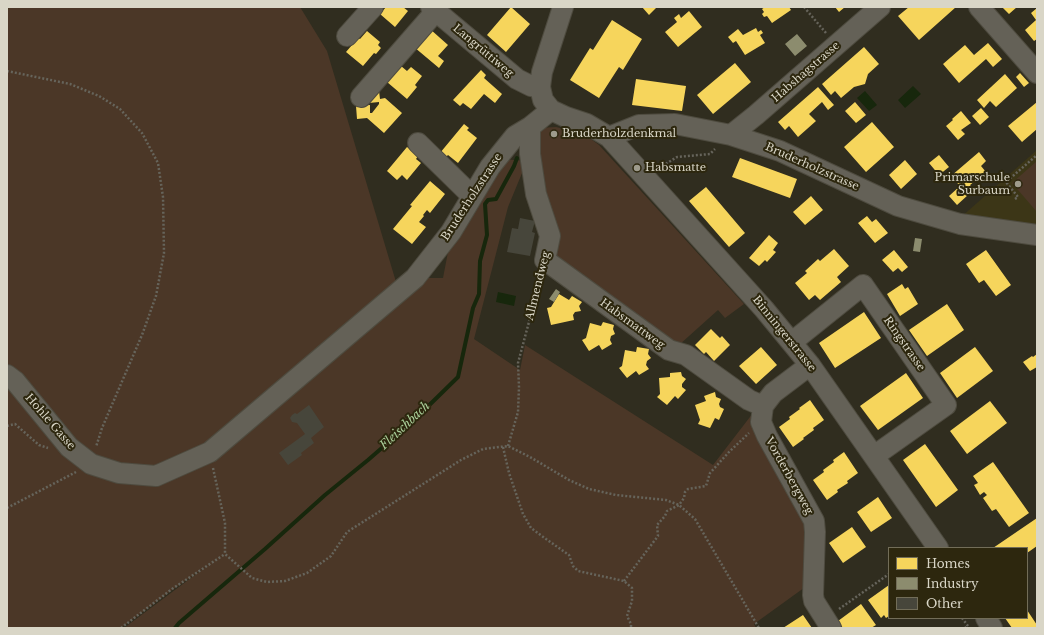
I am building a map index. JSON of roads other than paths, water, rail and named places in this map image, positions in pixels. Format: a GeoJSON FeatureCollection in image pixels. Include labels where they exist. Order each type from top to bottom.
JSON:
{"type":"FeatureCollection","features":[{"type":"Feature","properties":{"kind":"street"},"geometry":{"type":"LineString","coordinates":[[347,36],[373,7]]}},
{"type":"Feature","properties":{"kind":"street"},"geometry":{"type":"LineString","coordinates":[[563,7],[542,72],[540,87],[543,100],[551,110],[587,124],[610,137]]}},
{"type":"Feature","properties":{"kind":"street","name":"Habshagstrasse"},"geometry":{"type":"LineString","coordinates":[[731,135],[880,7]]}},
{"type":"Feature","properties":{"kind":"street"},"geometry":{"type":"LineString","coordinates":[[979,7],[1037,73]]}},
{"type":"Feature","properties":{"kind":"street"},"geometry":{"type":"LineString","coordinates":[[361,98],[434,9]]}},
{"type":"Feature","properties":{"kind":"street","name":"Langrüttiweg"},"geometry":{"type":"LineString","coordinates":[[434,9],[517,79],[531,86],[540,87]]}},
{"type":"Feature","properties":{"kind":"street","name":"Bruderholzstrasse"},"geometry":{"type":"LineString","coordinates":[[210,452],[415,278],[451,232],[490,167],[510,142],[515,136],[530,127],[551,110]]}},
{"type":"Feature","properties":{"kind":"street","name":"Bruderholzstrasse"},"geometry":{"type":"LineString","coordinates":[[610,137],[639,125],[675,124],[731,135],[780,151],[898,206],[960,224],[1037,235]]}},
{"type":"Feature","properties":{"kind":"street","name":"Allmendweg"},"geometry":{"type":"LineString","coordinates":[[530,127],[530,154],[536,194],[550,236],[545,260]]}},
{"type":"Feature","properties":{"kind":"street","name":"Binningerstrasse"},"geometry":{"type":"LineString","coordinates":[[610,137],[792,342],[810,365],[937,547]]}},
{"type":"Feature","properties":{"kind":"street"},"geometry":{"type":"LineString","coordinates":[[418,143],[472,196]]}},
{"type":"Feature","properties":{"kind":"street","name":"Habsmattweg"},"geometry":{"type":"LineString","coordinates":[[545,260],[669,350],[686,355],[749,400],[762,414]]}},
{"type":"Feature","properties":{"kind":"street","name":"Ringstrasse"},"geometry":{"type":"LineString","coordinates":[[792,342],[863,284],[946,405],[874,456]]}},
{"type":"Feature","properties":{"kind":"street"},"geometry":{"type":"LineString","coordinates":[[762,414],[773,393],[810,365]]}},
{"type":"Feature","properties":{"kind":"street","name":"Hohle Gasse"},"geometry":{"type":"LineString","coordinates":[[7,375],[15,382],[69,447],[91,464],[119,473],[156,476],[210,452]]}},
{"type":"Feature","properties":{"kind":"street","name":"Vorderbergweg"},"geometry":{"type":"LineString","coordinates":[[762,414],[767,436],[814,521],[813,595],[814,601],[828,623]]}},
{"type":"Feature","properties":{"kind":"street"},"geometry":{"type":"LineString","coordinates":[[987,619],[992,628]]}},
{"type":"Feature","properties":{"kind":"waterway","name":"Fleischbach"},"geometry":{"type":"LineString","coordinates":[[175,628],[325,495],[413,421],[458,377],[473,308],[479,294],[480,261],[487,235],[485,204],[488,200],[496,199],[517,158]]}},
{"type":"Feature","properties":{"kind":"place","name":"Bruderholzdenkmal"},"geometry":{"type":"Point","coordinates":[554,134]}},
{"type":"Feature","properties":{"kind":"place","name":"Habsmatte"},"geometry":{"type":"Point","coordinates":[637,168]}},
{"type":"Feature","properties":{"kind":"place","name":"Primarschule Surbaum"},"geometry":{"type":"Point","coordinates":[1018,184]}}]}
